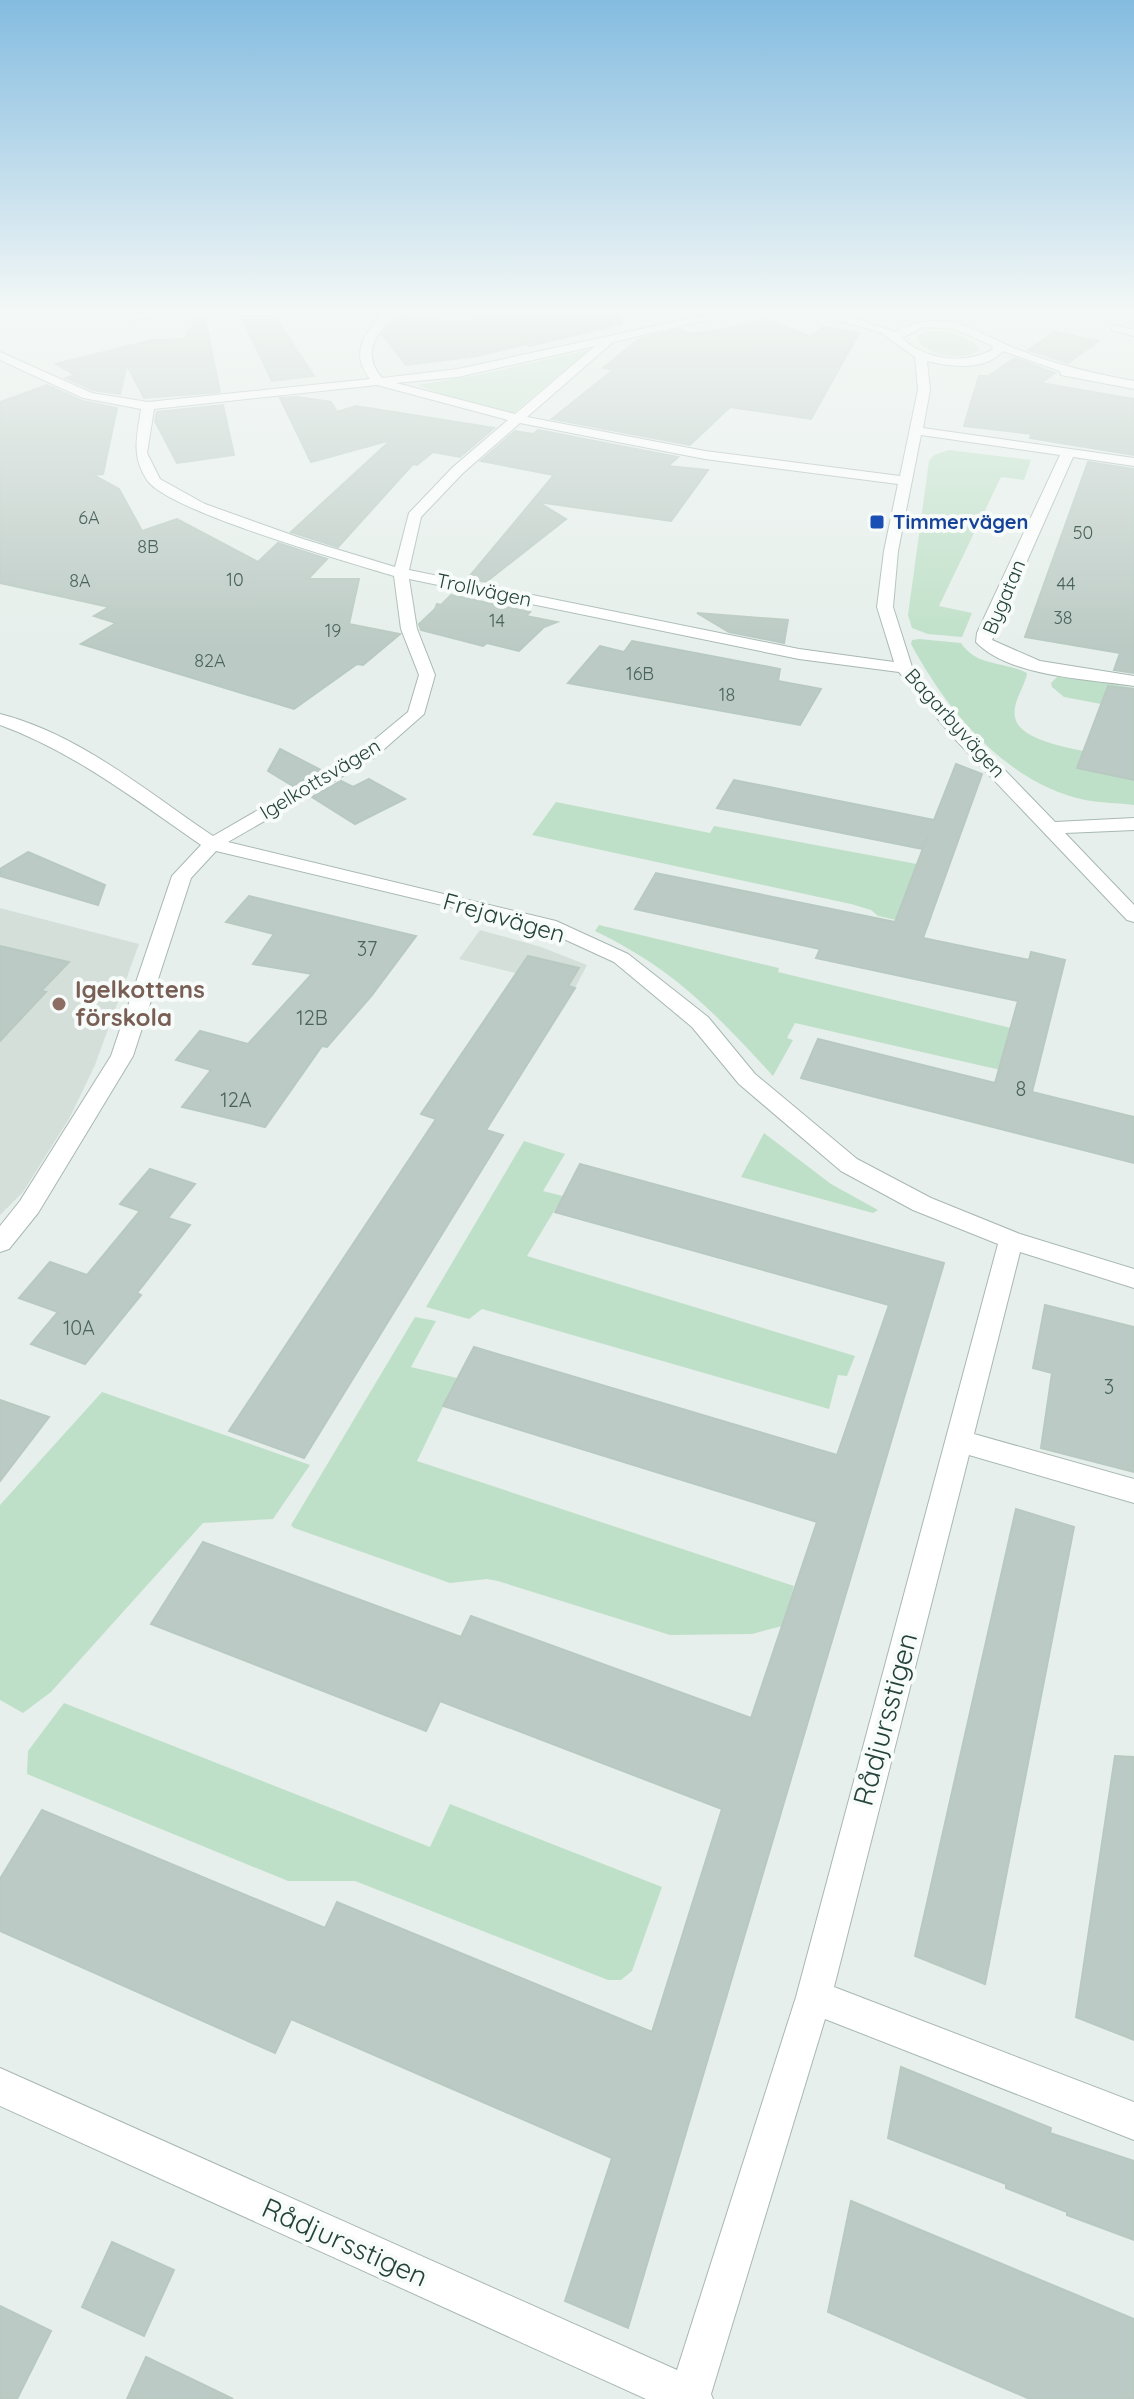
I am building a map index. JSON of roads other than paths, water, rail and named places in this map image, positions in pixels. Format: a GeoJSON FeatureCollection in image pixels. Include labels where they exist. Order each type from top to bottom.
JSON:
{"type":"FeatureCollection","features":[{"type":"Feature","properties":{"kind":"street","name":"Trollvägen"},"geometry":{"type":"LineString","coordinates":[[145,424],[141,453],[154,481],[200,507],[298,542],[401,573],[799,654],[904,668]]}},
{"type":"Feature","properties":{"kind":"street","name":"Igelkottsvägen"},"geometry":{"type":"LineString","coordinates":[[0,1243],[29,1207],[122,1056],[182,876],[212,844],[368,754],[416,714],[427,675],[409,629],[401,573],[414,516],[458,470],[511,424]]}},
{"type":"Feature","properties":{"kind":"street"},"geometry":{"type":"LineString","coordinates":[[541,424],[622,441],[904,481]]}},
{"type":"Feature","properties":{"kind":"street","name":"Bagarbyvägen"},"geometry":{"type":"LineString","coordinates":[[919,424],[904,481],[891,551],[885,607],[904,668],[958,732],[1134,916]]}},
{"type":"Feature","properties":{"kind":"street"},"geometry":{"type":"LineString","coordinates":[[917,431],[1134,462]]}},
{"type":"Feature","properties":{"kind":"street","name":"Bygatan"},"geometry":{"type":"LineString","coordinates":[[1068,453],[985,633],[984,642],[1000,654],[1047,667],[1134,681]]}},
{"type":"Feature","properties":{"kind":"street","name":"Frejavägen"},"geometry":{"type":"LineString","coordinates":[[0,719],[44,735],[86,758],[212,844],[549,925],[621,958],[700,1022],[747,1079],[849,1165],[922,1204],[1011,1240],[1134,1279]]}},
{"type":"Feature","properties":{"kind":"street"},"geometry":{"type":"LineString","coordinates":[[1053,828],[1134,824]]}},
{"type":"Feature","properties":{"kind":"street","name":"Rådjursstigen"},"geometry":{"type":"LineString","coordinates":[[0,2087],[691,2398],[814,1997],[1011,1240]]}},
{"type":"Feature","properties":{"kind":"street"},"geometry":{"type":"LineString","coordinates":[[958,1441],[1134,1491]]}},
{"type":"Feature","properties":{"kind":"street"},"geometry":{"type":"LineString","coordinates":[[814,1997],[1134,2121]]}},
{"type":"Feature","properties":{"kind":"place","name":"Timmervägen"},"geometry":{"type":"Point","coordinates":[877,522]}},
{"type":"Feature","properties":{"kind":"place","name":"Igelkottens förskola"},"geometry":{"type":"Point","coordinates":[59,1004]}}]}
